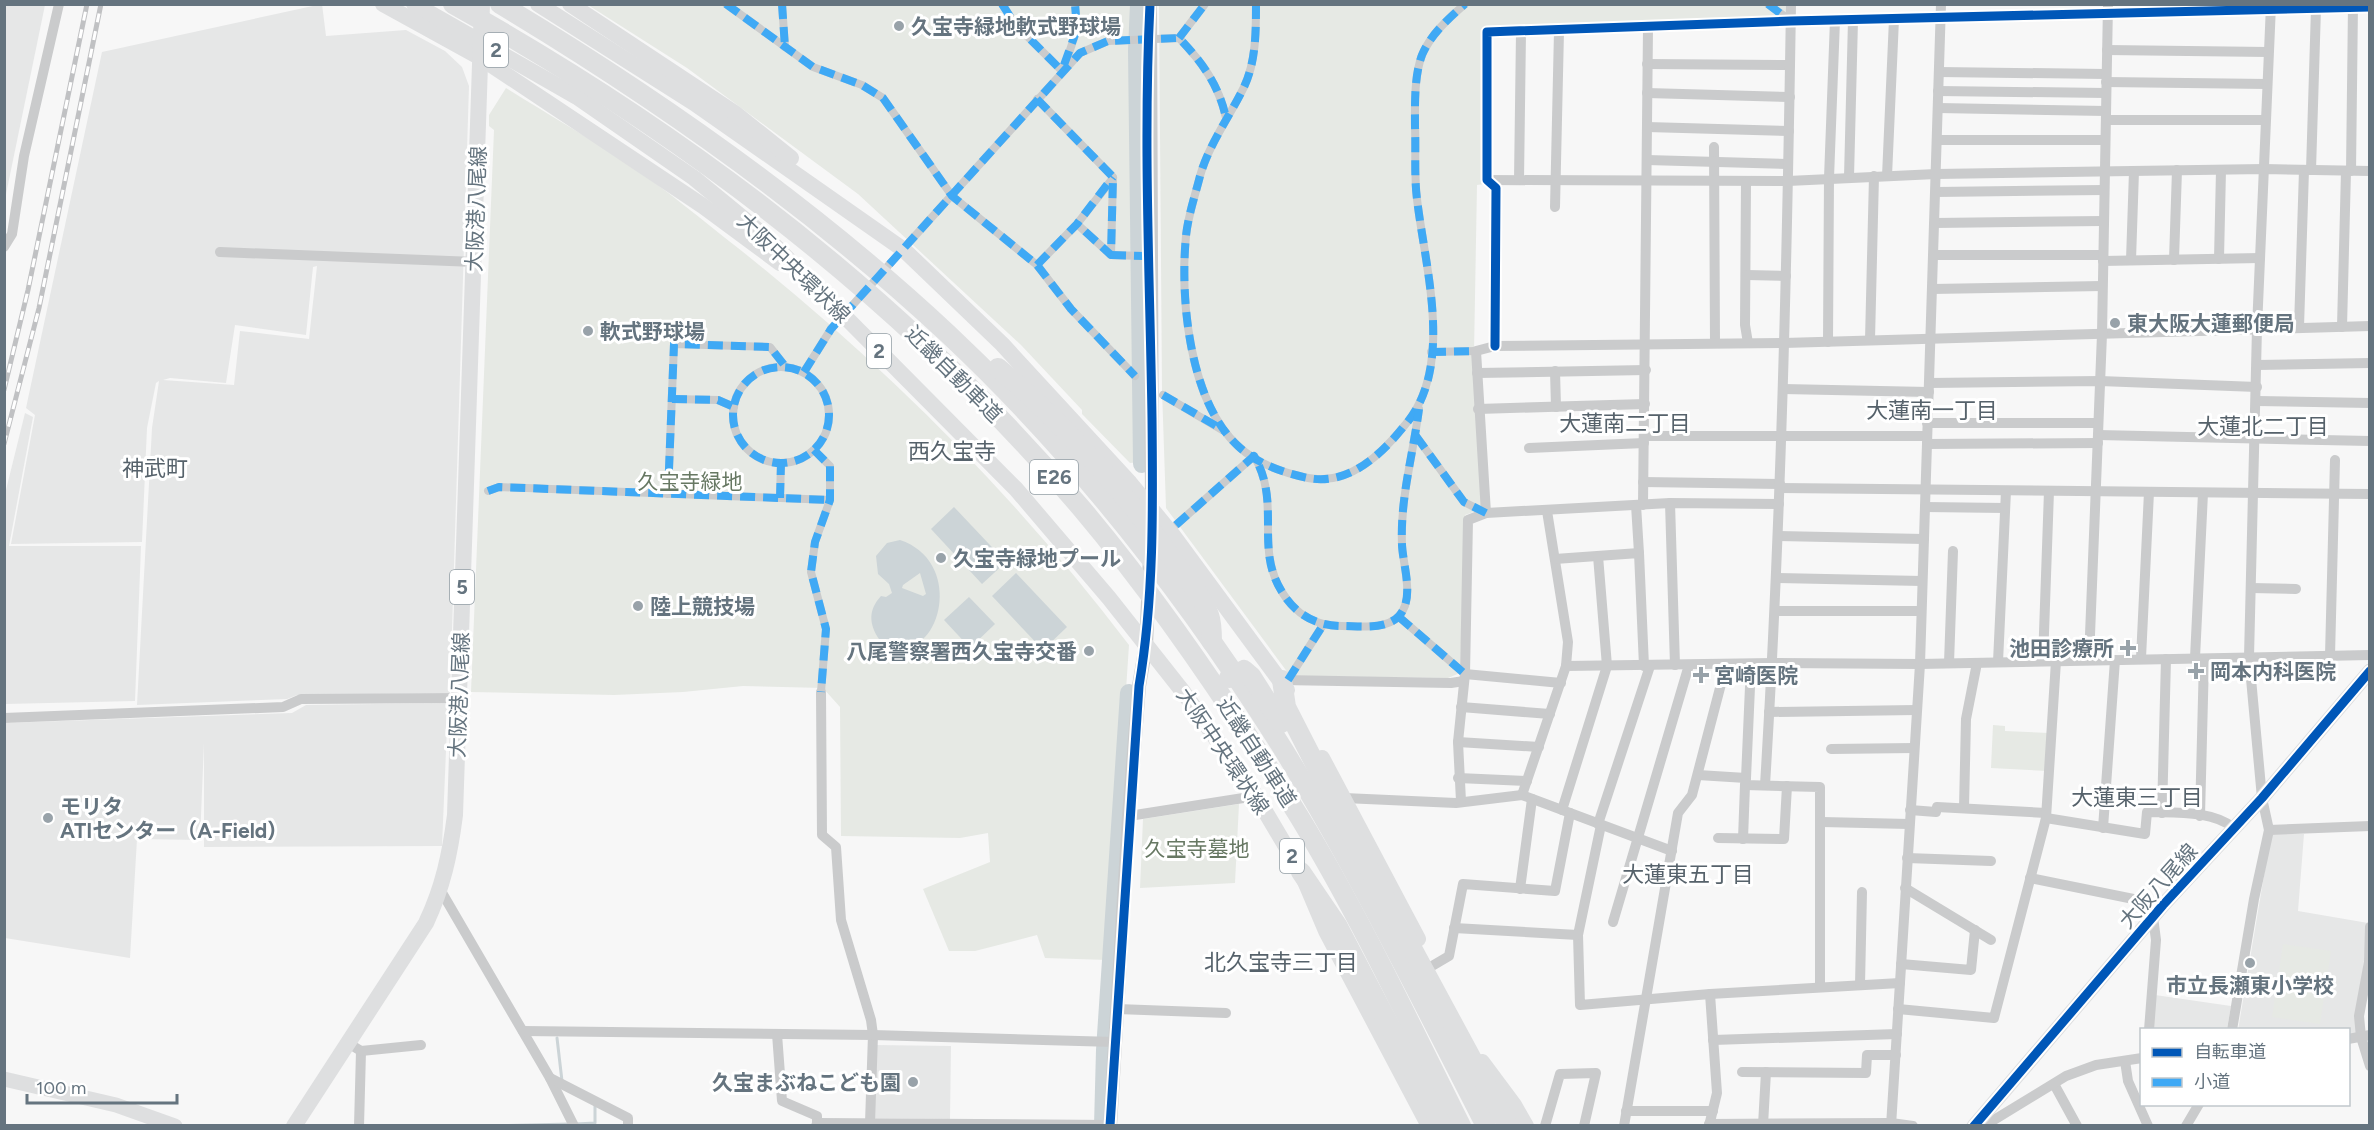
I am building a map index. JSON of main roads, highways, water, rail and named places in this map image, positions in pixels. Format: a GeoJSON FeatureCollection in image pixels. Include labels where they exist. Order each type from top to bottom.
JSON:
{"type":"FeatureCollection","features":[{"type":"Feature","properties":{"kind":"highway","name":"近畿自動車道"},"geometry":{"type":"LineString","coordinates":[[453,4],[607,96],[758,201],[880,302],[1034,455],[1131,571],[1178,634],[1261,757],[1341,889],[1461,1125]]}},
{"type":"Feature","properties":{"kind":"highway","name":"近畿自動車道"},"geometry":{"type":"LineString","coordinates":[[500,4],[695,129],[773,185],[895,285],[975,361],[1051,441],[1111,510],[1191,615],[1240,684],[1319,808],[1375,909],[1486,1125]]}},
{"type":"Feature","properties":{"kind":"highway"},"geometry":{"type":"LineString","coordinates":[[895,285],[1014,381],[1074,438],[1163,545],[1202,599],[1210,616],[1215,665],[1207,692]]}},
{"type":"Feature","properties":{"kind":"highway"},"geometry":{"type":"LineString","coordinates":[[1227,686],[1228,678],[1238,672],[1244,670],[1251,676],[1359,850]]}},
{"type":"Feature","properties":{"kind":"highway"},"geometry":{"type":"LineString","coordinates":[[1285,680],[1286,707],[1359,850],[1508,1125]]}},
{"type":"Feature","properties":{"kind":"highway"},"geometry":{"type":"LineString","coordinates":[[1301,872],[1337,925],[1442,1125]]}},
{"type":"Feature","properties":{"kind":"main road","name":"2"},"geometry":{"type":"LineString","coordinates":[[383,4],[481,58],[703,206],[814,288]]}},
{"type":"Feature","properties":{"kind":"main road","name":"大阪中央環状線"},"geometry":{"type":"LineString","coordinates":[[414,4],[577,97],[694,178],[766,237],[814,288],[1016,489],[1184,693],[1256,796],[1301,872],[1326,931],[1427,1125]]}},
{"type":"Feature","properties":{"kind":"main road","name":"大阪港八尾線"},"geometry":{"type":"LineString","coordinates":[[294,1125],[354,1047],[426,923],[441,891],[449,858],[455,815],[482,4]]}},
{"type":"Feature","properties":{"kind":"main road"},"geometry":{"type":"LineString","coordinates":[[538,4],[694,103],[904,250]]}},
{"type":"Feature","properties":{"kind":"main road"},"geometry":{"type":"LineString","coordinates":[[570,4],[736,114],[904,250],[1002,344],[1153,510],[1285,680],[1515,1125]]}},
{"type":"Feature","properties":{"kind":"main road","name":"大阪八尾線"},"geometry":{"type":"LineString","coordinates":[[1983,1125],[2158,911],[2262,798],[2370,670]]}},
{"type":"Feature","properties":{"kind":"main road"},"geometry":{"type":"LineString","coordinates":[[1482,1062],[1526,1125]]}},
{"type":"Feature","properties":{"kind":"main road"},"geometry":{"type":"LineString","coordinates":[[4,1079],[116,1105],[176,1125]]}},
{"type":"Feature","properties":{"kind":"waterway"},"geometry":{"type":"LineString","coordinates":[[1139,4],[1137,51],[1142,464]]}},
{"type":"Feature","properties":{"kind":"waterway"},"geometry":{"type":"LineString","coordinates":[[1103,1126],[1105,1050],[1129,693]]}},
{"type":"Feature","properties":{"kind":"waterway"},"geometry":{"type":"LineString","coordinates":[[557,1038],[562,1081]]}},
{"type":"Feature","properties":{"kind":"waterway"},"geometry":{"type":"LineString","coordinates":[[576,1124],[595,1123],[595,1104]]}},
{"type":"Feature","properties":{"kind":"waterway"},"geometry":{"type":"LineString","coordinates":[[489,1126],[570,1124]]}},
{"type":"Feature","properties":{"kind":"railway"},"geometry":{"type":"LineString","coordinates":[[4,390],[28,290],[87,4]]}},
{"type":"Feature","properties":{"kind":"railway"},"geometry":{"type":"LineString","coordinates":[[4,444],[39,308],[101,4]]}},
{"type":"Feature","properties":{"kind":"place","name":"久宝寺緑地軟式野球場"},"geometry":{"type":"Point","coordinates":[899,26]}},
{"type":"Feature","properties":{"kind":"place","name":"東大阪大蓮郵便局"},"geometry":{"type":"Point","coordinates":[2115,323]}},
{"type":"Feature","properties":{"kind":"place","name":"軟式野球場"},"geometry":{"type":"Point","coordinates":[588,331]}},
{"type":"Feature","properties":{"kind":"place","name":"久宝寺緑地プール"},"geometry":{"type":"Point","coordinates":[941,558]}},
{"type":"Feature","properties":{"kind":"place","name":"陸上競技場"},"geometry":{"type":"Point","coordinates":[638,606]}},
{"type":"Feature","properties":{"kind":"place","name":"池田診療所"},"geometry":{"type":"Point","coordinates":[2128,648]}},
{"type":"Feature","properties":{"kind":"place","name":"八尾警察署西久宝寺交番"},"geometry":{"type":"Point","coordinates":[1089,651]}},
{"type":"Feature","properties":{"kind":"place","name":"岡本内科医院"},"geometry":{"type":"Point","coordinates":[2196,671]}},
{"type":"Feature","properties":{"kind":"place","name":"宮崎医院"},"geometry":{"type":"Point","coordinates":[1701,675]}},
{"type":"Feature","properties":{"kind":"place","name":"モリタ ATIセンター（A-Field)"},"geometry":{"type":"Point","coordinates":[48,818]}},
{"type":"Feature","properties":{"kind":"place","name":"市立長瀬東小学校"},"geometry":{"type":"Point","coordinates":[2250,963]}},
{"type":"Feature","properties":{"kind":"place","name":"久宝まぶねこども園"},"geometry":{"type":"Point","coordinates":[913,1082]}},
{"type":"Feature","properties":{"kind":"district","name":"大蓮南一丁目"},"geometry":{"type":"Point","coordinates":[1932,410]}},
{"type":"Feature","properties":{"kind":"district","name":"大蓮南二丁目"},"geometry":{"type":"Point","coordinates":[1625,423]}},
{"type":"Feature","properties":{"kind":"district","name":"大蓮北二丁目"},"geometry":{"type":"Point","coordinates":[2263,426]}},
{"type":"Feature","properties":{"kind":"district","name":"西久宝寺"},"geometry":{"type":"Point","coordinates":[952,451]}},
{"type":"Feature","properties":{"kind":"district","name":"神武町"},"geometry":{"type":"Point","coordinates":[155,468]}},
{"type":"Feature","properties":{"kind":"district","name":"大蓮東三丁目"},"geometry":{"type":"Point","coordinates":[2137,797]}},
{"type":"Feature","properties":{"kind":"district","name":"大蓮東五丁目"},"geometry":{"type":"Point","coordinates":[1688,874]}},
{"type":"Feature","properties":{"kind":"district","name":"北久宝寺三丁目"},"geometry":{"type":"Point","coordinates":[1281,962]}},
{"type":"Feature","properties":{"kind":"park label","name":"久宝寺緑地"},"geometry":{"type":"Point","coordinates":[690,481]}},
{"type":"Feature","properties":{"kind":"park label","name":"久宝寺墓地"},"geometry":{"type":"Point","coordinates":[1197,848]}}]}
